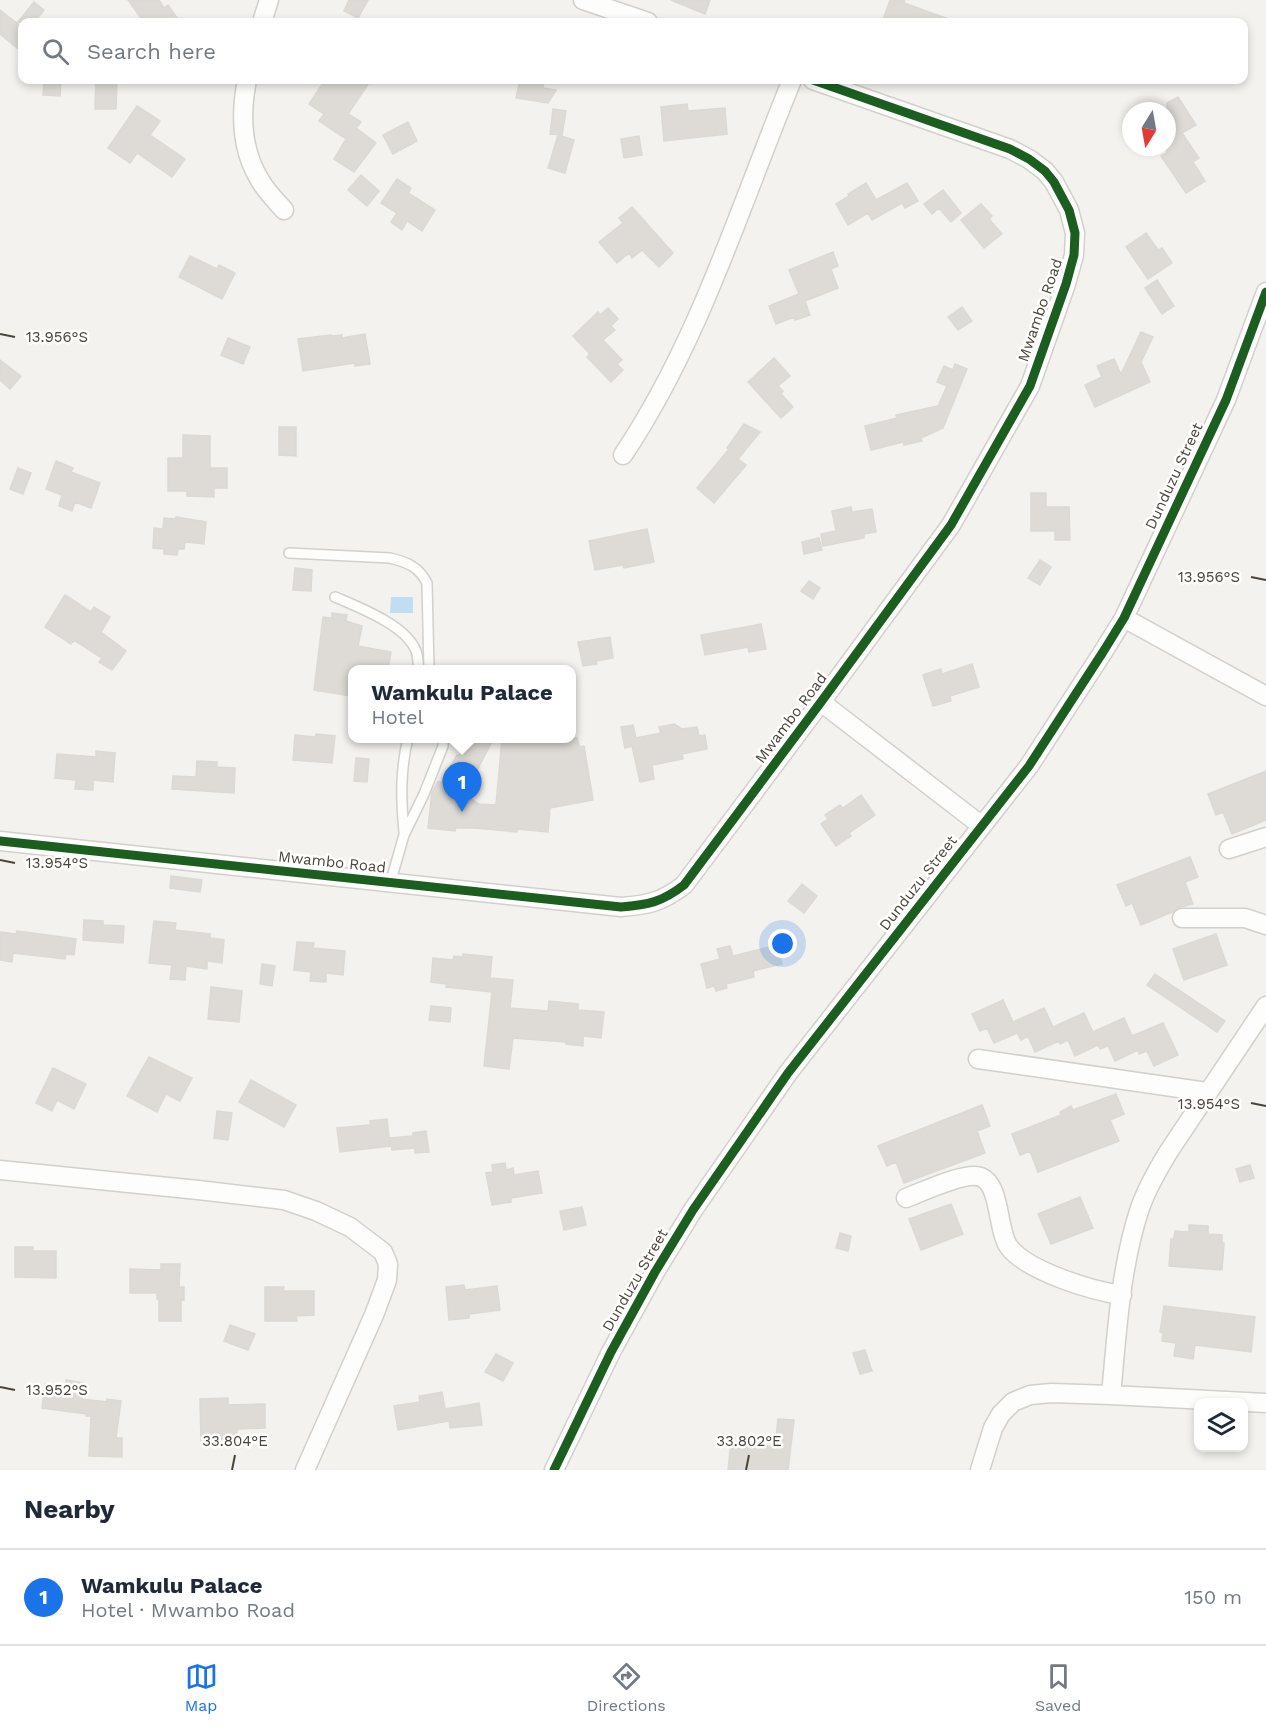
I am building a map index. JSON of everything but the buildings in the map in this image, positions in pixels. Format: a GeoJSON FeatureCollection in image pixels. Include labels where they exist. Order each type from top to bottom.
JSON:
{"type":"FeatureCollection","features":[{"type":"Feature","properties":{"kind":"street"},"geometry":{"type":"LineString","coordinates":[[263,18],[269,0]]}},
{"type":"Feature","properties":{"kind":"street"},"geometry":{"type":"LineString","coordinates":[[583,0],[636,18]]}},
{"type":"Feature","properties":{"kind":"street"},"geometry":{"type":"LineString","coordinates":[[246,84],[242,117],[246,148],[262,184],[284,210]]}},
{"type":"Feature","properties":{"kind":"street"},"geometry":{"type":"LineString","coordinates":[[623,455],[644,423],[681,355],[790,84]]}},
{"type":"Feature","properties":{"kind":"street","name":"Mwambo Road"},"geometry":{"type":"LineString","coordinates":[[0,842],[621,907],[654,903],[684,885],[951,525],[1025,395],[1066,284],[1074,255],[1075,233],[1069,210],[1054,182],[1045,171],[1029,159],[1010,149],[824,84]]}},
{"type":"Feature","properties":{"kind":"street","name":"Dunduzu Street"},"geometry":{"type":"LineString","coordinates":[[554,1470],[611,1352],[655,1272],[693,1210],[788,1073],[1029,766],[1124,618],[1226,400],[1266,292]]}},
{"type":"Feature","properties":{"kind":"street"},"geometry":{"type":"LineString","coordinates":[[1124,618],[1266,696]]}},
{"type":"Feature","properties":{"kind":"street"},"geometry":{"type":"LineString","coordinates":[[821,702],[982,826]]}},
{"type":"Feature","properties":{"kind":"street"},"geometry":{"type":"LineString","coordinates":[[1230,849],[1266,837]]}},
{"type":"Feature","properties":{"kind":"street"},"geometry":{"type":"LineString","coordinates":[[1182,918],[1245,918],[1266,925]]}},
{"type":"Feature","properties":{"kind":"street"},"geometry":{"type":"LineString","coordinates":[[1111,1395],[1122,1295],[1130,1246],[1140,1208],[1169,1151],[1266,1006]]}},
{"type":"Feature","properties":{"kind":"street"},"geometry":{"type":"LineString","coordinates":[[978,1059],[1207,1092]]}},
{"type":"Feature","properties":{"kind":"street"},"geometry":{"type":"LineString","coordinates":[[0,1170],[284,1200],[316,1211],[350,1227],[383,1252],[388,1264],[387,1280],[374,1315],[305,1470]]}},
{"type":"Feature","properties":{"kind":"street"},"geometry":{"type":"LineString","coordinates":[[906,1198],[967,1176],[981,1177],[990,1185],[1007,1245],[1018,1257],[1088,1288],[1122,1295]]}},
{"type":"Feature","properties":{"kind":"street"},"geometry":{"type":"LineString","coordinates":[[980,1470],[993,1428],[1001,1414],[1013,1402],[1030,1395],[1051,1393],[1111,1395],[1266,1403]]}},
{"type":"Feature","properties":{"kind":"lane"},"geometry":{"type":"LineString","coordinates":[[289,553],[390,558],[414,567],[427,583],[429,665]]}},
{"type":"Feature","properties":{"kind":"lane"},"geometry":{"type":"LineString","coordinates":[[335,597],[372,613],[403,634],[416,650],[418,665]]}},
{"type":"Feature","properties":{"kind":"lane"},"geometry":{"type":"LineString","coordinates":[[404,835],[401,790],[402,763],[407,743]]}},
{"type":"Feature","properties":{"kind":"lane"},"geometry":{"type":"LineString","coordinates":[[390,884],[404,835],[424,794],[443,743]]}},
{"type":"Feature","properties":{"kind":"water"},"geometry":{"type":"Polygon","coordinates":[[[391,597],[413,597],[413,613],[390,613],[391,597]]]}},
{"type":"Feature","properties":{"kind":"cycle path"},"geometry":{"type":"LineString","coordinates":[[0,841],[621,907],[654,902],[684,885],[951,525],[1030,386],[1074,255],[1075,233],[1069,210],[1054,182],[1045,171],[1029,159],[1010,149],[824,84]]}},
{"type":"Feature","properties":{"kind":"cycle path"},"geometry":{"type":"LineString","coordinates":[[554,1470],[611,1352],[655,1272],[693,1210],[788,1073],[1029,766],[1124,618],[1226,400],[1266,292]]}},
{"type":"Feature","properties":{"kind":"place","name":"Wamkulu Palace"},"geometry":{"type":"Point","coordinates":[462,812]}}]}
